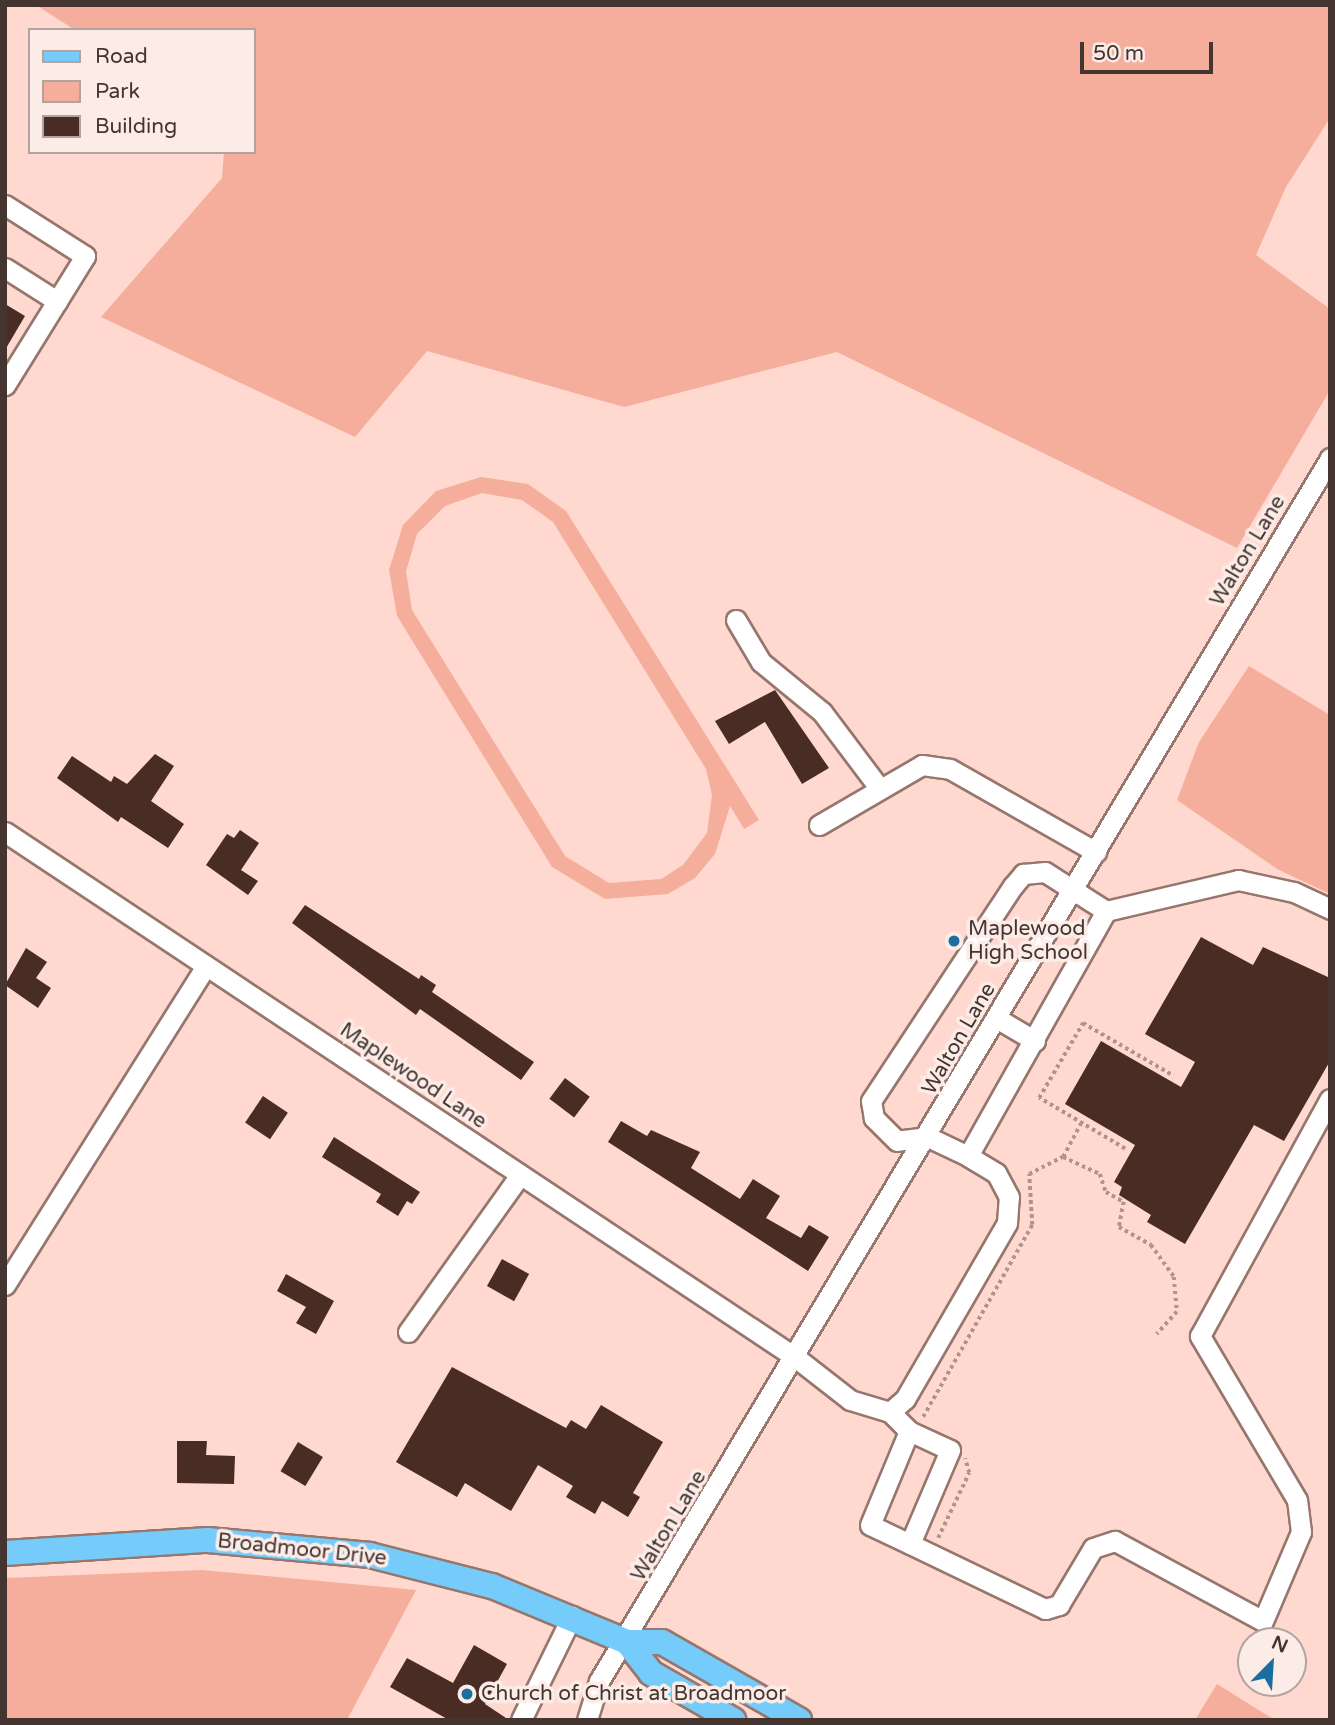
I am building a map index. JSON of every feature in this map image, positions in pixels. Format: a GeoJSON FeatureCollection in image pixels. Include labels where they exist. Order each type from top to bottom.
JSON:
{"type":"FeatureCollection","features":[{"type":"Feature","properties":{"kind":"main road","name":"Broadmoor Drive"},"geometry":{"type":"LineString","coordinates":[[5,1553],[208,1539],[291,1545],[435,1570],[572,1616],[627,1642],[662,1642],[799,1720]]}},
{"type":"Feature","properties":{"kind":"main road","name":"Broadmoor Drive"},"geometry":{"type":"LineString","coordinates":[[627,1642],[651,1673],[733,1720]]}},
{"type":"Feature","properties":{"kind":"street"},"geometry":{"type":"LineString","coordinates":[[5,205],[85,256],[5,385]]}},
{"type":"Feature","properties":{"kind":"street"},"geometry":{"type":"LineString","coordinates":[[5,268],[57,301]]}},
{"type":"Feature","properties":{"kind":"street","name":"Walton Lane"},"geometry":{"type":"LineString","coordinates":[[587,1720],[599,1681],[627,1642],[928,1137],[1070,892],[1329,461]]}},
{"type":"Feature","properties":{"kind":"street"},"geometry":{"type":"LineString","coordinates":[[736,620],[761,662],[822,712],[880,789]]}},
{"type":"Feature","properties":{"kind":"street"},"geometry":{"type":"LineString","coordinates":[[819,825],[922,765],[950,769],[1096,852]]}},
{"type":"Feature","properties":{"kind":"street","name":"Maplewood Lane"},"geometry":{"type":"LineString","coordinates":[[5,832],[795,1357],[850,1400],[890,1412]]}},
{"type":"Feature","properties":{"kind":"street"},"geometry":{"type":"LineString","coordinates":[[910,1544],[950,1450],[909,1431],[890,1412],[905,1399],[1007,1223],[1009,1198],[996,1173],[968,1156],[928,1137],[897,1141],[884,1131],[874,1118],[876,1091],[1023,874],[1045,872],[1070,892],[1106,911],[1238,880],[1294,892],[1330,909]]}},
{"type":"Feature","properties":{"kind":"street"},"geometry":{"type":"LineString","coordinates":[[968,1156],[1106,911]]}},
{"type":"Feature","properties":{"kind":"street"},"geometry":{"type":"LineString","coordinates":[[5,1285],[206,966]]}},
{"type":"Feature","properties":{"kind":"street"},"geometry":{"type":"LineString","coordinates":[[998,1018],[1035,1041]]}},
{"type":"Feature","properties":{"kind":"street"},"geometry":{"type":"LineString","coordinates":[[909,1431],[870,1525],[1045,1609],[1059,1605],[1093,1548],[1115,1541],[1263,1621],[1301,1532],[1297,1500],[1200,1336],[1330,1099]]}},
{"type":"Feature","properties":{"kind":"street"},"geometry":{"type":"LineString","coordinates":[[408,1332],[450,1278],[491,1208],[520,1175]]}},
{"type":"Feature","properties":{"kind":"street"},"geometry":{"type":"LineString","coordinates":[[521,1720],[572,1616]]}},
{"type":"Feature","properties":{"kind":"path"},"geometry":{"type":"LineString","coordinates":[[1125,1149],[1039,1098],[1083,1023],[1174,1076]]}},
{"type":"Feature","properties":{"kind":"path"},"geometry":{"type":"LineString","coordinates":[[931,1423],[922,1417],[925,1409],[1032,1225],[1029,1174],[1063,1157],[1081,1123]]}},
{"type":"Feature","properties":{"kind":"path"},"geometry":{"type":"LineString","coordinates":[[1063,1157],[1100,1174],[1106,1192],[1124,1202],[1119,1227],[1151,1245],[1174,1277],[1177,1312],[1157,1334]]}},
{"type":"Feature","properties":{"kind":"path"},"geometry":{"type":"LineString","coordinates":[[940,1548],[936,1543],[969,1473],[962,1451]]}},
{"type":"Feature","properties":{"kind":"green space"},"geometry":{"type":"Polygon","coordinates":[[[36,5],[1330,5],[1330,118],[1286,187],[1256,255],[1330,309],[1330,390],[1237,548],[837,352],[624,407],[427,351],[355,437],[101,317],[222,178],[224,154],[256,154],[256,28],[72,28],[36,5]]]}},
{"type":"Feature","properties":{"kind":"green space"},"geometry":{"type":"Polygon","coordinates":[[[481,477],[528,484],[566,511],[759,820],[744,829],[730,806],[715,854],[695,878],[668,894],[605,899],[552,867],[397,616],[389,570],[403,525],[436,491],[481,477]],[[482,493],[445,506],[417,534],[406,571],[412,610],[565,856],[609,883],[661,879],[683,865],[707,833],[712,795],[706,769],[553,522],[522,500],[482,493]]]}},
{"type":"Feature","properties":{"kind":"green space"},"geometry":{"type":"Polygon","coordinates":[[[1249,666],[1330,715],[1330,894],[1277,869],[1177,800],[1199,742],[1249,666]]]}},
{"type":"Feature","properties":{"kind":"green space"},"geometry":{"type":"Polygon","coordinates":[[[202,1570],[416,1590],[347,1720],[5,1720],[5,1578],[202,1570]]]}},
{"type":"Feature","properties":{"kind":"green space"},"geometry":{"type":"Polygon","coordinates":[[[1217,1684],[1275,1720],[1195,1720],[1217,1684]]]}},
{"type":"Feature","properties":{"kind":"building"},"geometry":{"type":"Polygon","coordinates":[[[5,304],[25,316],[5,350],[5,304]]]}},
{"type":"Feature","properties":{"kind":"building"},"geometry":{"type":"Polygon","coordinates":[[[775,690],[829,768],[802,784],[765,722],[729,744],[715,721],[775,690]]]}},
{"type":"Feature","properties":{"kind":"building"},"geometry":{"type":"Polygon","coordinates":[[[155,754],[174,766],[151,801],[184,824],[168,848],[121,817],[118,822],[57,778],[72,756],[111,782],[114,776],[127,784],[155,754]]]}},
{"type":"Feature","properties":{"kind":"building"},"geometry":{"type":"Polygon","coordinates":[[[240,830],[259,843],[241,870],[258,881],[248,895],[206,865],[227,834],[234,838],[240,830]]]}},
{"type":"Feature","properties":{"kind":"building"},"geometry":{"type":"Polygon","coordinates":[[[305,905],[419,979],[421,975],[436,985],[432,992],[534,1062],[521,1080],[420,1009],[416,1015],[292,923],[305,905]]]}},
{"type":"Feature","properties":{"kind":"building"},"geometry":{"type":"Polygon","coordinates":[[[1201,937],[1253,965],[1263,947],[1330,978],[1330,1061],[1284,1141],[1254,1125],[1185,1244],[1147,1222],[1151,1215],[1119,1195],[1122,1187],[1114,1182],[1135,1145],[1065,1104],[1101,1041],[1181,1087],[1195,1062],[1145,1034],[1201,937]]]}},
{"type":"Feature","properties":{"kind":"building"},"geometry":{"type":"Polygon","coordinates":[[[26,948],[47,962],[36,978],[51,988],[38,1008],[5,985],[26,948]]]}},
{"type":"Feature","properties":{"kind":"building"},"geometry":{"type":"Polygon","coordinates":[[[565,1078],[590,1097],[574,1117],[549,1099],[565,1078]]]}},
{"type":"Feature","properties":{"kind":"building"},"geometry":{"type":"Polygon","coordinates":[[[263,1096],[288,1113],[270,1139],[245,1123],[263,1096]]]}},
{"type":"Feature","properties":{"kind":"building"},"geometry":{"type":"Polygon","coordinates":[[[621,1121],[647,1136],[651,1130],[700,1152],[691,1168],[740,1199],[753,1179],[780,1196],[766,1218],[801,1238],[809,1225],[829,1237],[808,1271],[608,1142],[621,1121]]]}},
{"type":"Feature","properties":{"kind":"building"},"geometry":{"type":"Polygon","coordinates":[[[334,1137],[420,1192],[412,1204],[407,1201],[398,1216],[376,1202],[381,1194],[322,1157],[334,1137]]]}},
{"type":"Feature","properties":{"kind":"building"},"geometry":{"type":"Polygon","coordinates":[[[502,1259],[529,1274],[514,1301],[487,1286],[502,1259]]]}},
{"type":"Feature","properties":{"kind":"building"},"geometry":{"type":"Polygon","coordinates":[[[286,1274],[334,1301],[316,1334],[296,1323],[306,1307],[277,1291],[286,1274]]]}},
{"type":"Feature","properties":{"kind":"building"},"geometry":{"type":"Polygon","coordinates":[[[452,1367],[566,1428],[571,1420],[586,1429],[601,1405],[663,1442],[633,1493],[640,1497],[628,1517],[602,1501],[595,1514],[566,1497],[573,1486],[538,1465],[511,1511],[465,1483],[457,1497],[396,1462],[452,1367]]]}},
{"type":"Feature","properties":{"kind":"building"},"geometry":{"type":"Polygon","coordinates":[[[177,1441],[207,1441],[206,1455],[235,1456],[234,1484],[177,1483],[177,1441]]]}},
{"type":"Feature","properties":{"kind":"building"},"geometry":{"type":"Polygon","coordinates":[[[298,1442],[323,1457],[305,1486],[280,1471],[298,1442]]]}},
{"type":"Feature","properties":{"kind":"building"},"geometry":{"type":"Polygon","coordinates":[[[474,1645],[507,1664],[485,1704],[509,1720],[449,1720],[390,1687],[407,1658],[453,1683],[474,1645]]]}},
{"type":"Feature","properties":{"kind":"place","name":"Maplewood High School"},"geometry":{"type":"Point","coordinates":[954,941]}},
{"type":"Feature","properties":{"kind":"place","name":"Church of Christ at Broadmoor"},"geometry":{"type":"Point","coordinates":[467,1694]}}]}
